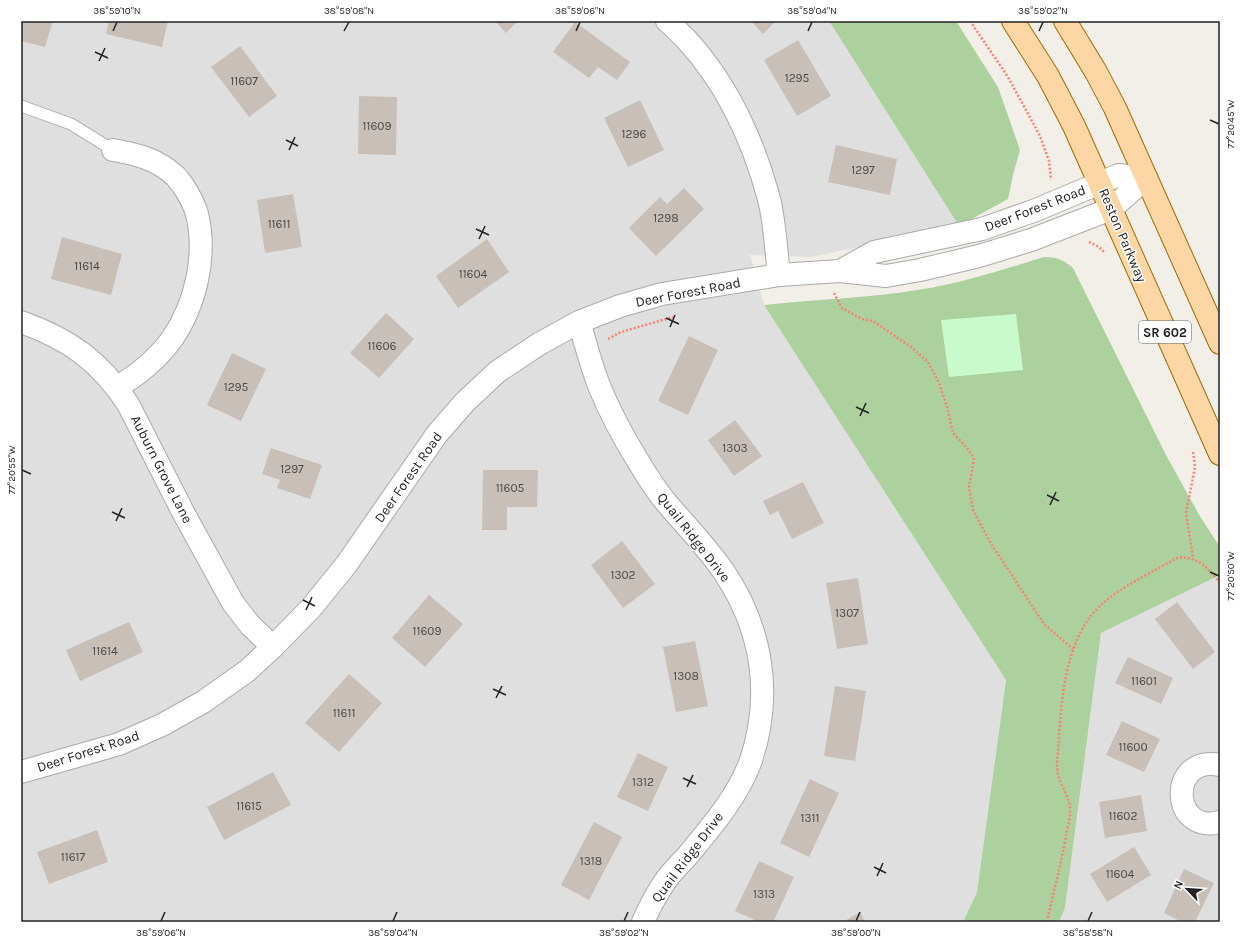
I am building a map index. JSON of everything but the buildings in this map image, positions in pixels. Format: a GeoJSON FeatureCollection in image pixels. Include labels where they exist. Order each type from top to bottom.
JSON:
{"type":"FeatureCollection","features":[{"type":"Feature","properties":{"kind":"main road","name":"Reston Parkway"},"geometry":{"type":"LineString","coordinates":[[1013,21],[1048,76],[1074,126],[1220,454]]}},
{"type":"Feature","properties":{"kind":"main road","name":"SR 602"},"geometry":{"type":"LineString","coordinates":[[1065,21],[1096,72],[1115,108],[1220,343]]}},
{"type":"Feature","properties":{"kind":"street"},"geometry":{"type":"LineString","coordinates":[[667,21],[699,53],[720,83],[741,121],[756,158],[769,200],[779,275]]}},
{"type":"Feature","properties":{"kind":"street"},"geometry":{"type":"LineString","coordinates":[[113,150],[137,154],[159,163],[175,175],[190,195],[197,213],[201,244],[198,276],[195,288],[185,314],[172,338],[156,358],[118,388]]}},
{"type":"Feature","properties":{"kind":"street","name":"Deer Forest Road"},"geometry":{"type":"LineString","coordinates":[[840,271],[874,252],[982,229],[1120,175],[1146,178]]}},
{"type":"Feature","properties":{"kind":"street","name":"Deer Forest Road"},"geometry":{"type":"LineString","coordinates":[[21,772],[119,744],[162,725],[203,702],[247,671],[274,647],[311,608],[346,565],[437,434],[465,402],[497,372],[539,344],[579,322],[620,306],[662,294],[779,275],[840,271],[886,276],[920,270],[979,256],[1031,240],[1111,209],[1146,178]]}},
{"type":"Feature","properties":{"kind":"street","name":"Auburn Grove Lane"},"geometry":{"type":"LineString","coordinates":[[21,322],[43,330],[76,348],[100,368],[118,388],[128,404],[183,512],[233,603],[250,626],[274,647]]}},
{"type":"Feature","properties":{"kind":"street","name":"Quail Ridge Drive"},"geometry":{"type":"LineString","coordinates":[[579,322],[600,388],[638,460],[664,499],[725,573],[744,608],[756,640],[762,670],[763,701],[758,735],[749,764],[733,796],[711,827],[665,881],[649,907],[643,922]]}},
{"type":"Feature","properties":{"kind":"street"},"geometry":{"type":"LineString","coordinates":[[1220,765],[1211,763],[1191,770],[1184,780],[1181,792],[1183,804],[1189,815],[1200,822],[1213,824],[1220,822]]}},
{"type":"Feature","properties":{"kind":"lane"},"geometry":{"type":"LineString","coordinates":[[21,106],[71,124],[113,150]]}},
{"type":"Feature","properties":{"kind":"path"},"geometry":{"type":"LineString","coordinates":[[970,21],[1008,77],[1040,136],[1049,161],[1052,179],[1047,204]]}},
{"type":"Feature","properties":{"kind":"path"},"geometry":{"type":"LineString","coordinates":[[1086,241],[1099,247],[1105,252]]}},
{"type":"Feature","properties":{"kind":"path"},"geometry":{"type":"LineString","coordinates":[[834,293],[842,308],[862,319],[873,321],[910,347],[928,362],[939,383],[947,407],[953,433],[967,448],[974,459],[969,487],[973,510],[990,542],[1045,625],[1073,649]]}},
{"type":"Feature","properties":{"kind":"path"},"geometry":{"type":"LineString","coordinates":[[1192,451],[1195,467],[1186,513],[1193,558]]}},
{"type":"Feature","properties":{"kind":"path"},"geometry":{"type":"LineString","coordinates":[[1047,922],[1064,850],[1070,812],[1068,799],[1059,779],[1057,767],[1060,718],[1066,677],[1073,649],[1089,618],[1102,604],[1115,594],[1177,558],[1193,558],[1204,565],[1220,583]]}},
{"type":"Feature","properties":{"kind":"shaded area"},"geometry":{"type":"Polygon","coordinates":[[[21,21],[829,21],[959,226],[811,257],[750,255],[764,305],[1006,680],[977,892],[963,922],[21,922],[21,21]]]}},
{"type":"Feature","properties":{"kind":"shaded area"},"geometry":{"type":"Polygon","coordinates":[[[1220,575],[1220,922],[1059,922],[1065,908],[1101,633],[1220,575]]]}},
{"type":"Feature","properties":{"kind":"green space"},"geometry":{"type":"Polygon","coordinates":[[[829,21],[956,21],[998,87],[1020,150],[1008,199],[959,226],[829,21]]]}},
{"type":"Feature","properties":{"kind":"green space"},"geometry":{"type":"Polygon","coordinates":[[[1044,257],[1060,260],[1073,268],[1167,457],[1201,518],[1220,547],[1220,575],[1101,633],[1065,908],[1059,922],[963,922],[977,892],[1006,680],[764,305],[924,289],[1000,271],[1044,257]]]}},
{"type":"Feature","properties":{"kind":"green space"},"geometry":{"type":"Polygon","coordinates":[[[1016,314],[1023,370],[949,377],[941,320],[1016,314]]]}}]}
